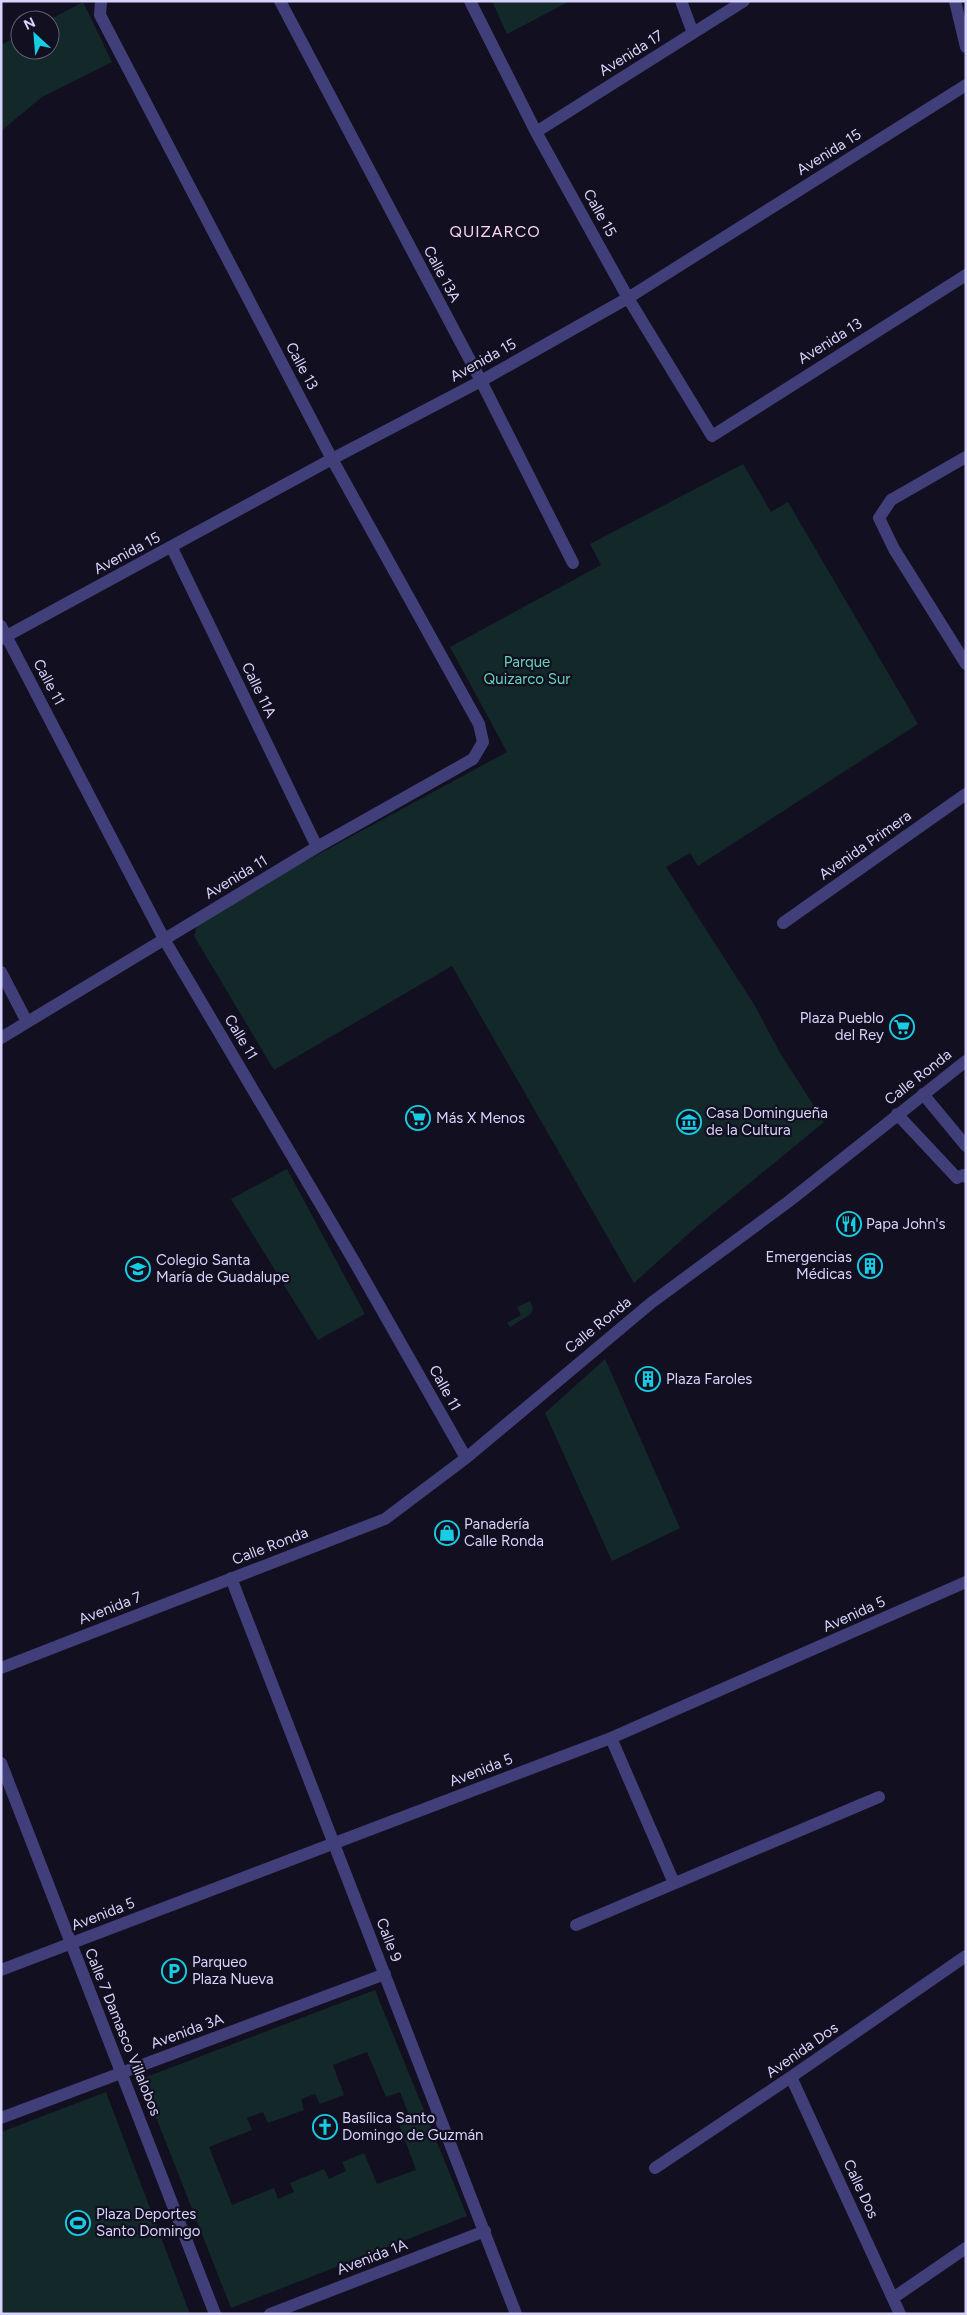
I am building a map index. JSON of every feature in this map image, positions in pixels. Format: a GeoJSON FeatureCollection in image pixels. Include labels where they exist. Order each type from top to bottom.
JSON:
{"type":"FeatureCollection","features":[{"type":"Feature","properties":{"kind":"street","name":"Calle 13"},"geometry":{"type":"LineString","coordinates":[[101,1],[100,15],[332,459],[479,724],[483,742]]}},
{"type":"Feature","properties":{"kind":"street","name":"Calle 13A"},"geometry":{"type":"LineString","coordinates":[[280,1],[481,381],[574,563]]}},
{"type":"Feature","properties":{"kind":"street","name":"Calle 15"},"geometry":{"type":"LineString","coordinates":[[470,1],[536,132],[628,298],[712,436]]}},
{"type":"Feature","properties":{"kind":"street"},"geometry":{"type":"LineString","coordinates":[[681,1],[693,33]]}},
{"type":"Feature","properties":{"kind":"street","name":"Avenida 17"},"geometry":{"type":"LineString","coordinates":[[536,132],[744,1]]}},
{"type":"Feature","properties":{"kind":"street"},"geometry":{"type":"LineString","coordinates":[[955,1],[966,46]]}},
{"type":"Feature","properties":{"kind":"street","name":"Avenida 15"},"geometry":{"type":"LineString","coordinates":[[3,634],[172,548],[332,459],[481,381],[628,298],[966,85]]}},
{"type":"Feature","properties":{"kind":"street","name":"Avenida 13"},"geometry":{"type":"LineString","coordinates":[[712,436],[966,275]]}},
{"type":"Feature","properties":{"kind":"street"},"geometry":{"type":"LineString","coordinates":[[966,457],[891,500],[879,518],[894,549],[966,664]]}},
{"type":"Feature","properties":{"kind":"street","name":"Calle 11A"},"geometry":{"type":"LineString","coordinates":[[172,548],[318,847]]}},
{"type":"Feature","properties":{"kind":"street","name":"Calle 11"},"geometry":{"type":"LineString","coordinates":[[3,634],[164,939],[354,1261],[466,1458]]}},
{"type":"Feature","properties":{"kind":"street","name":"Avenida 11"},"geometry":{"type":"LineString","coordinates":[[1,1038],[318,847],[473,759],[483,742]]}},
{"type":"Feature","properties":{"kind":"street","name":"Avenida Primera"},"geometry":{"type":"LineString","coordinates":[[783,923],[966,794]]}},
{"type":"Feature","properties":{"kind":"street"},"geometry":{"type":"LineString","coordinates":[[1,972],[27,1022]]}},
{"type":"Feature","properties":{"kind":"street","name":"Calle Ronda"},"geometry":{"type":"LineString","coordinates":[[231,1578],[367,1527],[385,1518],[466,1458],[651,1303],[796,1197],[897,1114],[966,1061]]}},
{"type":"Feature","properties":{"kind":"street"},"geometry":{"type":"LineString","coordinates":[[923,1094],[966,1146]]}},
{"type":"Feature","properties":{"kind":"street"},"geometry":{"type":"LineString","coordinates":[[897,1114],[957,1178],[962,1175],[966,1178]]}},
{"type":"Feature","properties":{"kind":"street","name":"Avenida 7"},"geometry":{"type":"LineString","coordinates":[[1,1668],[231,1578]]}},
{"type":"Feature","properties":{"kind":"street","name":"Calle 9"},"geometry":{"type":"LineString","coordinates":[[231,1578],[516,2314]]}},
{"type":"Feature","properties":{"kind":"street","name":"Avenida 5"},"geometry":{"type":"LineString","coordinates":[[1,1970],[611,1738],[966,1582]]}},
{"type":"Feature","properties":{"kind":"street"},"geometry":{"type":"LineString","coordinates":[[611,1738],[674,1883]]}},
{"type":"Feature","properties":{"kind":"street","name":"Calle 7 Damasco Villalobos"},"geometry":{"type":"LineString","coordinates":[[1,1763],[215,2314]]}},
{"type":"Feature","properties":{"kind":"street"},"geometry":{"type":"LineString","coordinates":[[576,1925],[879,1797]]}},
{"type":"Feature","properties":{"kind":"street","name":"Avenida Dos"},"geometry":{"type":"LineString","coordinates":[[655,2168],[792,2077],[966,1956]]}},
{"type":"Feature","properties":{"kind":"street","name":"Avenida 3A"},"geometry":{"type":"LineString","coordinates":[[1,2118],[385,1974]]}},
{"type":"Feature","properties":{"kind":"street","name":"Calle Dos"},"geometry":{"type":"LineString","coordinates":[[792,2077],[900,2314]]}},
{"type":"Feature","properties":{"kind":"street","name":"Avenida 1A"},"geometry":{"type":"LineString","coordinates":[[270,2314],[485,2231]]}},
{"type":"Feature","properties":{"kind":"street"},"geometry":{"type":"LineString","coordinates":[[893,2298],[966,2248]]}},
{"type":"Feature","properties":{"kind":"green space"},"geometry":{"type":"Polygon","coordinates":[[[492,1],[570,1],[507,34],[492,1]]]}},
{"type":"Feature","properties":{"kind":"green space"},"geometry":{"type":"Polygon","coordinates":[[[83,2],[112,62],[42,97],[1,131],[1,45],[10,40],[10,60],[60,60],[60,14],[83,2]]]}},
{"type":"Feature","properties":{"kind":"green space","name":"Parque Quizarco Sur"},"geometry":{"type":"Polygon","coordinates":[[[743,464],[771,512],[788,502],[918,724],[698,866],[690,853],[666,867],[755,1006],[779,1051],[824,1122],[695,1228],[634,1283],[452,966],[274,1070],[194,936],[199,919],[507,752],[450,647],[601,565],[590,544],[743,464]]]}},
{"type":"Feature","properties":{"kind":"green space"},"geometry":{"type":"Polygon","coordinates":[[[287,1169],[365,1314],[318,1340],[231,1199],[287,1169]]]}},
{"type":"Feature","properties":{"kind":"green space"},"geometry":{"type":"Polygon","coordinates":[[[530,1301],[533,1308],[531,1314],[510,1327],[507,1323],[521,1315],[517,1307],[530,1301]]]}},
{"type":"Feature","properties":{"kind":"green space"},"geometry":{"type":"Polygon","coordinates":[[[605,1359],[680,1528],[612,1561],[545,1413],[605,1359]]]}},
{"type":"Feature","properties":{"kind":"green space"},"geometry":{"type":"Polygon","coordinates":[[[375,1990],[467,2216],[231,2308],[141,2079],[375,1990]],[[367,2052],[333,2065],[344,2095],[320,2104],[315,2094],[301,2099],[304,2110],[268,2123],[263,2112],[247,2118],[252,2130],[209,2147],[232,2205],[274,2188],[278,2199],[294,2192],[290,2183],[324,2169],[329,2179],[346,2171],[342,2162],[364,2153],[377,2184],[416,2170],[399,2124],[411,2120],[400,2092],[386,2097],[367,2052]]]}},
{"type":"Feature","properties":{"kind":"green space","name":"Plaza Deportes Santo Domingo"},"geometry":{"type":"Polygon","coordinates":[[[106,2092],[190,2314],[1,2314],[1,2132],[106,2092]]]}},
{"type":"Feature","properties":{"kind":"place","name":"Plaza Pueblo del Rey"},"geometry":{"type":"Point","coordinates":[902,1027]}},
{"type":"Feature","properties":{"kind":"place","name":"Más X Menos"},"geometry":{"type":"Point","coordinates":[418,1118]}},
{"type":"Feature","properties":{"kind":"place","name":"Casa Domingueña de la Cultura"},"geometry":{"type":"Point","coordinates":[689,1122]}},
{"type":"Feature","properties":{"kind":"place","name":"Papa John's"},"geometry":{"type":"Point","coordinates":[849,1224]}},
{"type":"Feature","properties":{"kind":"place","name":"Emergencias Médicas"},"geometry":{"type":"Point","coordinates":[870,1266]}},
{"type":"Feature","properties":{"kind":"place","name":"Colegio Santa María de Guadalupe"},"geometry":{"type":"Point","coordinates":[138,1269]}},
{"type":"Feature","properties":{"kind":"place","name":"Plaza Faroles"},"geometry":{"type":"Point","coordinates":[648,1379]}},
{"type":"Feature","properties":{"kind":"place","name":"Panadería Calle Ronda"},"geometry":{"type":"Point","coordinates":[447,1533]}},
{"type":"Feature","properties":{"kind":"place","name":"Parqueo Plaza Nueva"},"geometry":{"type":"Point","coordinates":[174,1971]}},
{"type":"Feature","properties":{"kind":"place","name":"Basílica Santo Domingo de Guzmán"},"geometry":{"type":"Point","coordinates":[325,2127]}},
{"type":"Feature","properties":{"kind":"place","name":"Plaza Deportes Santo Domingo"},"geometry":{"type":"Point","coordinates":[78,2223]}},
{"type":"Feature","properties":{"kind":"district","name":"QUIZARCO"},"geometry":{"type":"Point","coordinates":[495,231]}}]}
